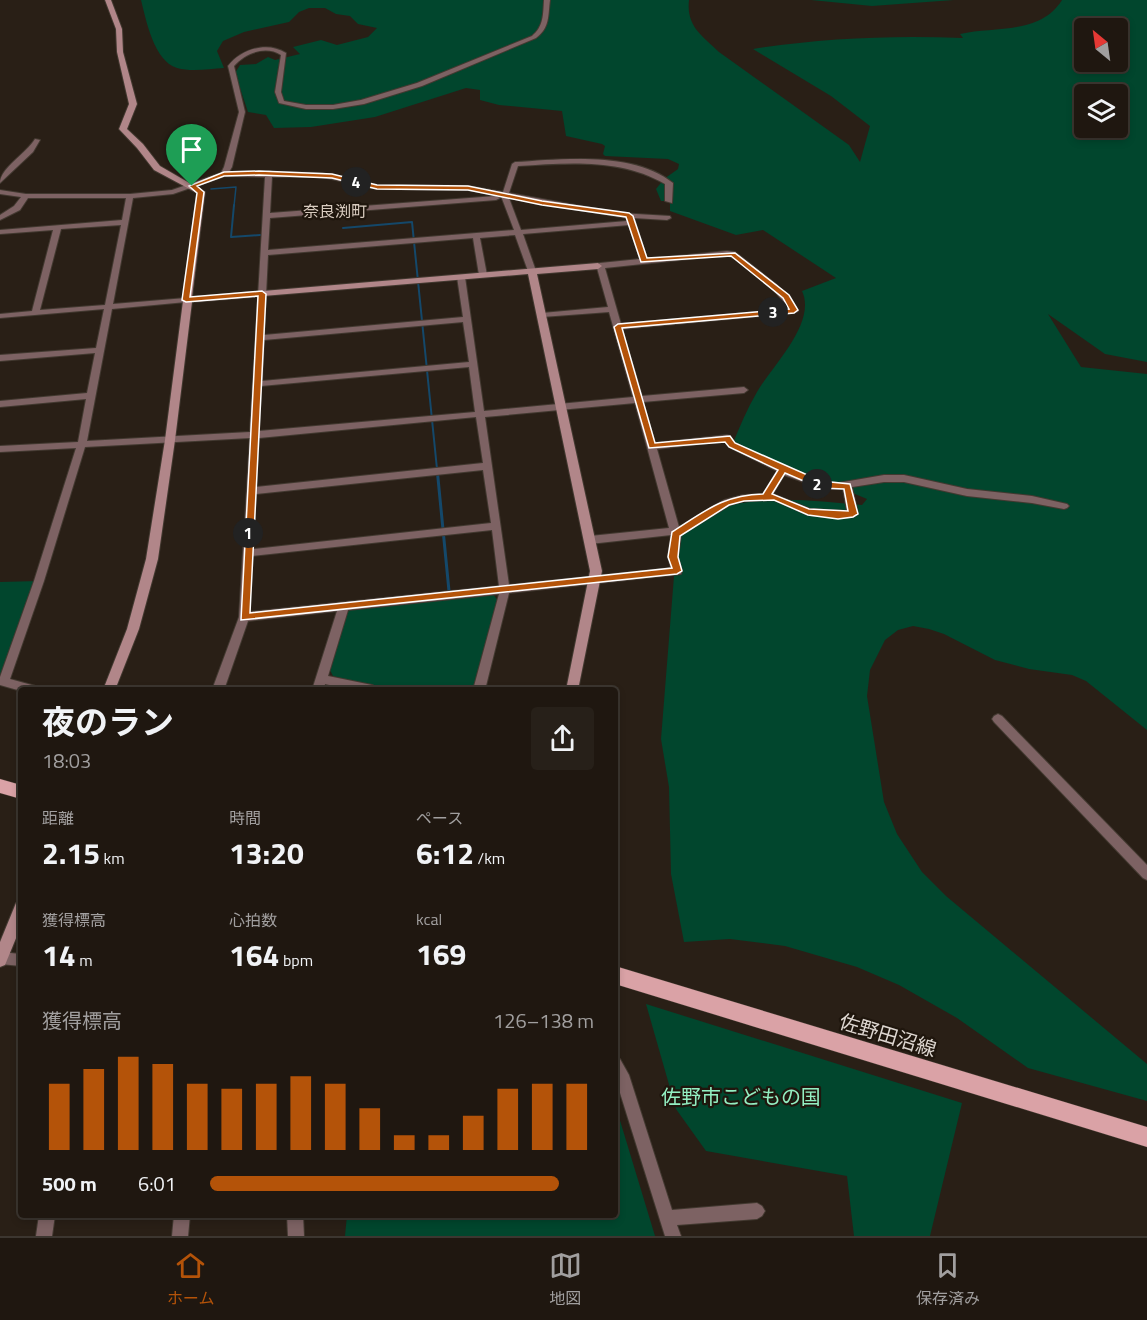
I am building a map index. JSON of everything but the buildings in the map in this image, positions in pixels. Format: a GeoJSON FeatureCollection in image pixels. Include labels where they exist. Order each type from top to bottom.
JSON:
{"type":"FeatureCollection","features":[{"type":"Feature","properties":{"kind":"main road"},"geometry":{"type":"LineString","coordinates":[[0,786],[18,791]]}},
{"type":"Feature","properties":{"kind":"main road","name":"佐野田沼線"},"geometry":{"type":"LineString","coordinates":[[618,976],[1147,1137]]}},
{"type":"Feature","properties":{"kind":"street"},"geometry":{"type":"LineString","coordinates":[[108,0],[119,29],[120,52],[133,104],[123,129],[157,168],[201,192],[170,440],[152,559],[133,629],[110,687]]}},
{"type":"Feature","properties":{"kind":"street"},"geometry":{"type":"LineString","coordinates":[[224,174],[243,112],[231,66],[240,57],[270,48],[284,54],[278,92],[281,102],[318,107],[347,104],[424,84],[537,35],[548,16],[548,0]]}},
{"type":"Feature","properties":{"kind":"street"},"geometry":{"type":"LineString","coordinates":[[0,181],[8,169],[29,151],[37,140]]}},
{"type":"Feature","properties":{"kind":"street"},"geometry":{"type":"LineString","coordinates":[[573,687],[596,571],[532,271],[505,196],[515,164],[569,161],[640,168],[669,183],[669,201]]}},
{"type":"Feature","properties":{"kind":"street"},"geometry":{"type":"LineString","coordinates":[[219,687],[244,617],[268,173]]}},
{"type":"Feature","properties":{"kind":"street"},"geometry":{"type":"LineString","coordinates":[[0,192],[26,196],[130,196],[173,192],[224,174],[268,173],[332,176],[377,187],[456,187],[631,219]]}},
{"type":"Feature","properties":{"kind":"street"},"geometry":{"type":"LineString","coordinates":[[0,218],[17,208],[26,196]]}},
{"type":"Feature","properties":{"kind":"street"},"geometry":{"type":"LineString","coordinates":[[23,687],[2,681],[39,580],[82,443],[130,196]]}},
{"type":"Feature","properties":{"kind":"street"},"geometry":{"type":"LineString","coordinates":[[266,216],[505,196]]}},
{"type":"Feature","properties":{"kind":"street"},"geometry":{"type":"LineString","coordinates":[[264,253],[518,232],[631,219],[667,218]]}},
{"type":"Feature","properties":{"kind":"street"},"geometry":{"type":"LineString","coordinates":[[631,219],[644,260]]}},
{"type":"Feature","properties":{"kind":"street"},"geometry":{"type":"LineString","coordinates":[[0,232],[126,222]]}},
{"type":"Feature","properties":{"kind":"street"},"geometry":{"type":"LineString","coordinates":[[35,313],[58,227]]}},
{"type":"Feature","properties":{"kind":"street"},"geometry":{"type":"LineString","coordinates":[[476,235],[483,275]]}},
{"type":"Feature","properties":{"kind":"street"},"geometry":{"type":"LineString","coordinates":[[0,316],[732,254],[786,297],[794,310],[618,327]]}},
{"type":"Feature","properties":{"kind":"street"},"geometry":{"type":"LineString","coordinates":[[244,617],[677,571],[673,557],[675,533],[599,265]]}},
{"type":"Feature","properties":{"kind":"street"},"geometry":{"type":"LineString","coordinates":[[461,277],[505,590],[480,687]]}},
{"type":"Feature","properties":{"kind":"street"},"geometry":{"type":"LineString","coordinates":[[542,315],[613,309]]}},
{"type":"Feature","properties":{"kind":"street"},"geometry":{"type":"LineString","coordinates":[[259,338],[467,319]]}},
{"type":"Feature","properties":{"kind":"street"},"geometry":{"type":"LineString","coordinates":[[0,358],[100,350]]}},
{"type":"Feature","properties":{"kind":"street"},"geometry":{"type":"LineString","coordinates":[[256,384],[473,364]]}},
{"type":"Feature","properties":{"kind":"street"},"geometry":{"type":"LineString","coordinates":[[0,449],[253,435],[744,390]]}},
{"type":"Feature","properties":{"kind":"street"},"geometry":{"type":"LineString","coordinates":[[0,404],[91,396]]}},
{"type":"Feature","properties":{"kind":"street"},"geometry":{"type":"LineString","coordinates":[[652,446],[727,438],[732,445],[820,484],[847,486],[890,478],[906,478],[933,482],[978,494],[1030,499],[1064,506]]}},
{"type":"Feature","properties":{"kind":"street"},"geometry":{"type":"LineString","coordinates":[[250,491],[488,466]]}},
{"type":"Feature","properties":{"kind":"street"},"geometry":{"type":"LineString","coordinates":[[766,497],[783,469]]}},
{"type":"Feature","properties":{"kind":"street"},"geometry":{"type":"LineString","coordinates":[[590,540],[675,533],[727,502],[744,498],[775,497],[808,512],[853,514],[847,486]]}},
{"type":"Feature","properties":{"kind":"street"},"geometry":{"type":"LineString","coordinates":[[247,553],[496,526]]}},
{"type":"Feature","properties":{"kind":"street"},"geometry":{"type":"LineString","coordinates":[[340,687],[319,685],[343,608]]}},
{"type":"Feature","properties":{"kind":"street"},"geometry":{"type":"LineString","coordinates":[[998,719],[1147,874]]}},
{"type":"Feature","properties":{"kind":"street"},"geometry":{"type":"LineString","coordinates":[[18,915],[0,958],[18,960]]}},
{"type":"Feature","properties":{"kind":"street"},"geometry":{"type":"LineString","coordinates":[[618,1069],[622,1075],[673,1236]]}},
{"type":"Feature","properties":{"kind":"street"},"geometry":{"type":"LineString","coordinates":[[667,1218],[757,1211]]}},
{"type":"Feature","properties":{"kind":"street"},"geometry":{"type":"LineString","coordinates":[[44,1236],[47,1218]]}},
{"type":"Feature","properties":{"kind":"street"},"geometry":{"type":"LineString","coordinates":[[180,1236],[182,1218]]}},
{"type":"Feature","properties":{"kind":"street"},"geometry":{"type":"LineString","coordinates":[[295,1218],[296,1236]]}},
{"type":"Feature","properties":{"kind":"green space"},"geometry":{"type":"Polygon","coordinates":[[[141,0],[689,0],[690,17],[693,24],[707,41],[849,145],[860,162],[870,126],[831,96],[753,49],[858,38],[963,38],[960,34],[1029,24],[1053,11],[1062,0],[1147,0],[1147,362],[1105,354],[1048,314],[1081,367],[1147,374],[1147,730],[1086,681],[1072,675],[1029,669],[995,660],[944,634],[913,626],[898,630],[885,640],[870,670],[867,696],[884,802],[897,834],[922,872],[946,896],[1147,1064],[1147,1101],[1028,1068],[957,1018],[899,985],[857,967],[785,946],[730,939],[684,942],[671,874],[669,787],[661,739],[678,526],[717,509],[753,501],[789,500],[862,505],[867,499],[733,443],[757,392],[791,344],[798,330],[805,303],[802,291],[836,278],[763,230],[736,235],[670,211],[670,201],[661,201],[656,189],[664,179],[678,169],[679,164],[668,159],[605,156],[603,154],[605,146],[602,144],[566,136],[562,111],[499,105],[480,100],[480,90],[466,88],[375,117],[311,127],[274,128],[266,115],[248,112],[235,73],[240,65],[256,64],[268,57],[275,60],[300,54],[293,47],[321,40],[337,45],[368,37],[377,28],[358,24],[350,16],[336,14],[325,8],[309,8],[299,12],[289,22],[244,32],[223,41],[217,51],[224,68],[200,70],[177,68],[169,64],[157,49],[141,0]]]}},
{"type":"Feature","properties":{"kind":"green space"},"geometry":{"type":"Polygon","coordinates":[[[811,0],[954,0],[872,6],[811,0]]]}},
{"type":"Feature","properties":{"kind":"green space"},"geometry":{"type":"Polygon","coordinates":[[[39,581],[0,681],[0,582],[39,581]]]}},
{"type":"Feature","properties":{"kind":"green space"},"geometry":{"type":"Polygon","coordinates":[[[493,594],[498,601],[475,687],[376,687],[333,676],[329,668],[343,615],[352,609],[493,594]]]}},
{"type":"Feature","properties":{"kind":"green space","name":"佐野市こどもの国"},"geometry":{"type":"Polygon","coordinates":[[[646,1004],[962,1103],[930,1236],[854,1236],[847,1176],[706,1151],[676,1109],[646,1004]]]}},
{"type":"Feature","properties":{"kind":"green space"},"geometry":{"type":"Polygon","coordinates":[[[618,1114],[655,1236],[345,1236],[347,1218],[618,1218],[618,1114]]]}},
{"type":"Feature","properties":{"kind":"waterway"},"geometry":{"type":"LineString","coordinates":[[211,189],[236,187],[234,206]]}},
{"type":"Feature","properties":{"kind":"waterway"},"geometry":{"type":"LineString","coordinates":[[234,205],[231,237],[260,235]]}},
{"type":"Feature","properties":{"kind":"waterway"},"geometry":{"type":"LineString","coordinates":[[343,228],[412,222],[437,469]]}},
{"type":"Feature","properties":{"kind":"waterway"},"geometry":{"type":"LineString","coordinates":[[437,468],[449,591]]}},
{"type":"Feature","properties":{"kind":"district","name":"奈良渕町"},"geometry":{"type":"Point","coordinates":[335,211]}},
{"type":"Feature","properties":{"kind":"route"},"geometry":{"type":"LineString","coordinates":[[192,186],[201,192],[186,300],[262,294],[244,617],[677,571],[673,557],[675,534],[727,502],[744,498],[766,497],[783,469],[811,482],[847,486],[853,514],[808,512],[775,497],[766,497],[783,469],[732,445],[727,438],[652,446],[618,327],[794,310],[786,297],[772,284],[732,254],[644,260],[629,216],[542,203],[468,188],[377,187],[332,176],[259,173],[224,174],[192,186]]}}]}
